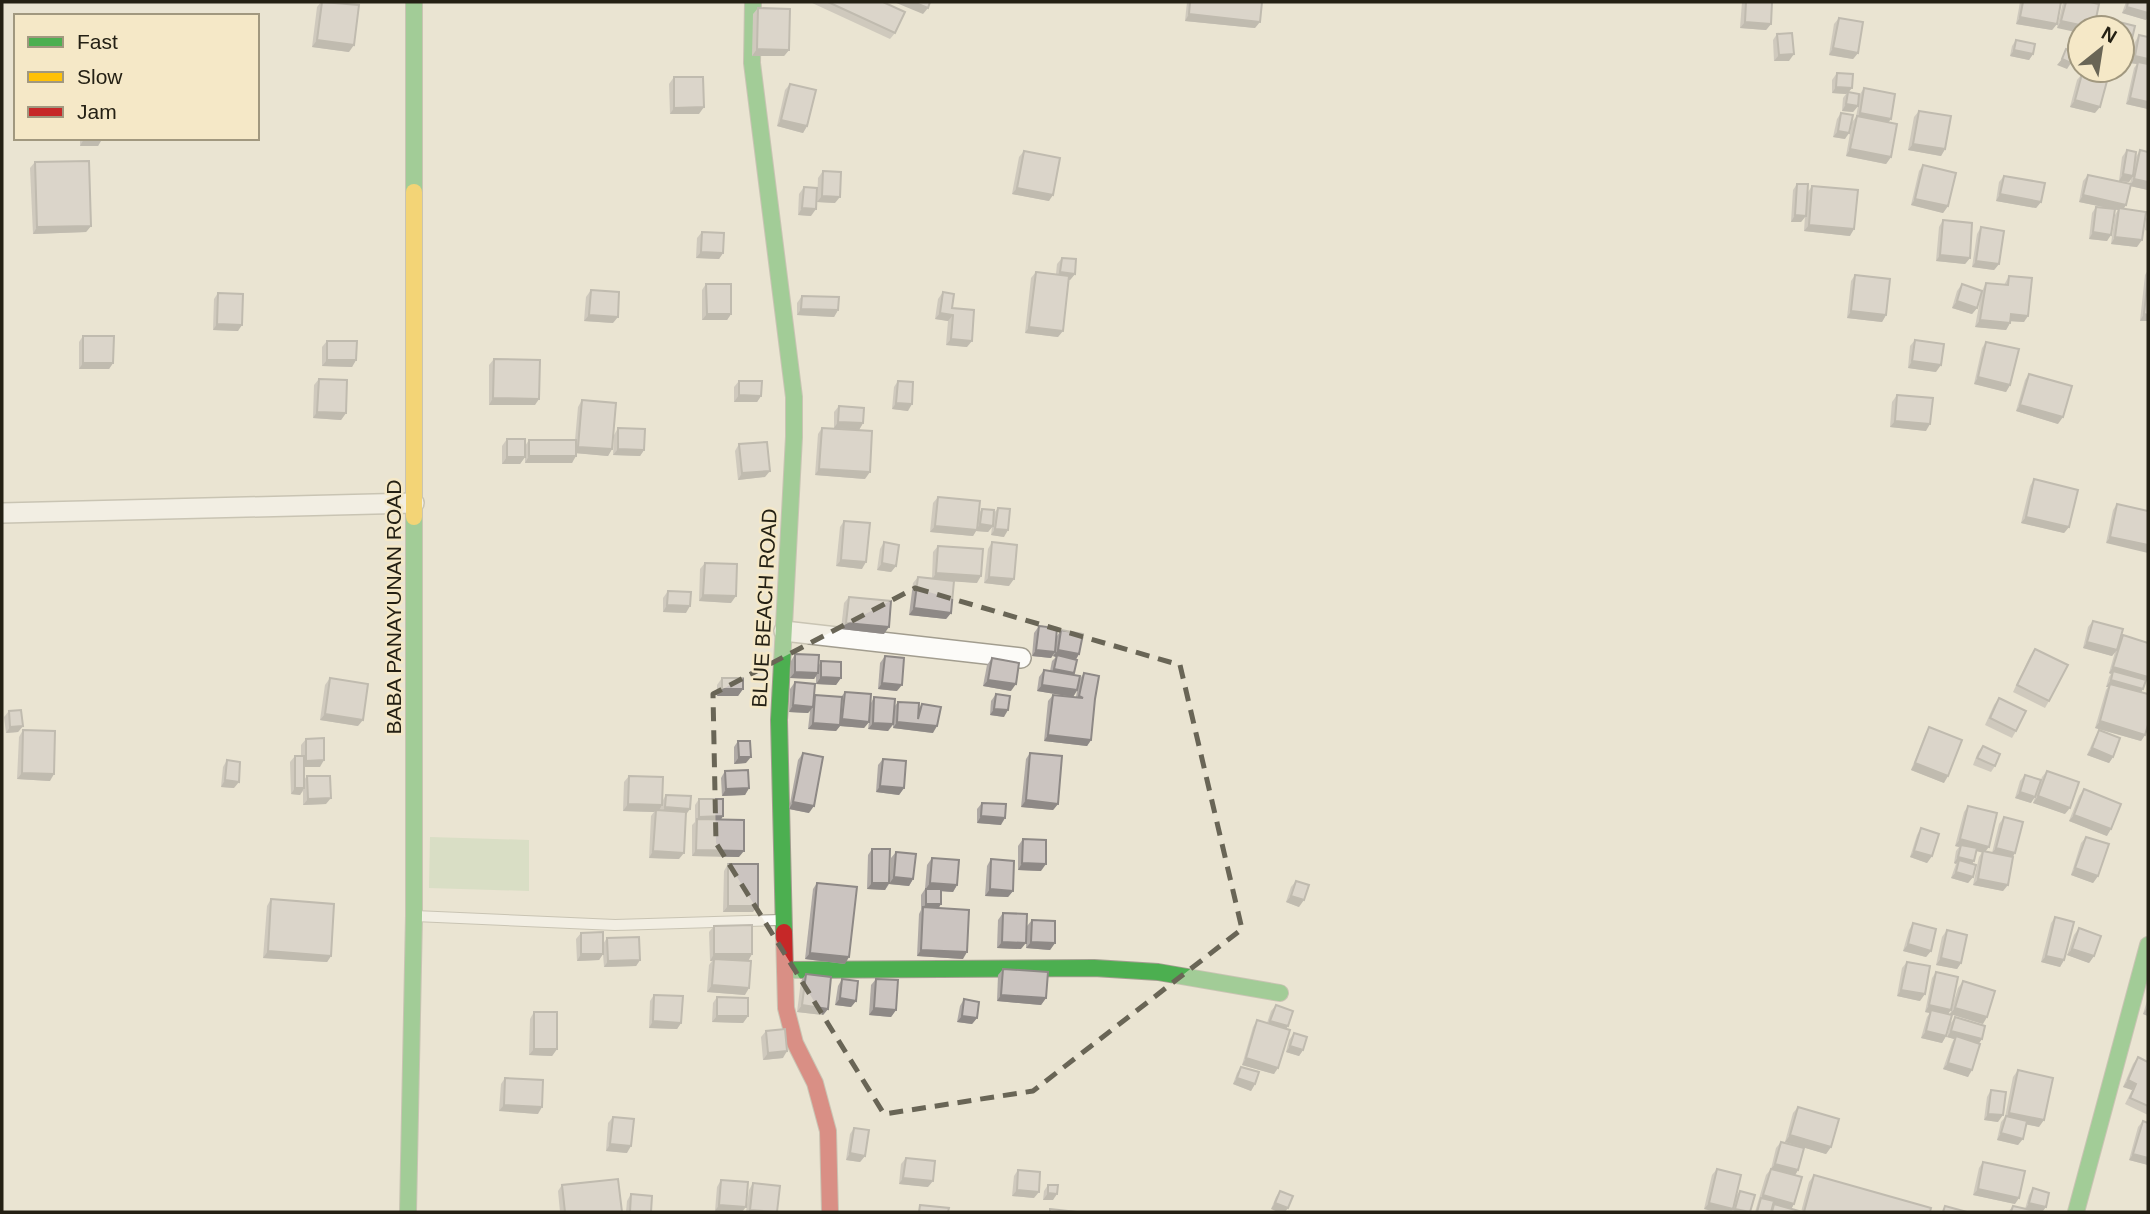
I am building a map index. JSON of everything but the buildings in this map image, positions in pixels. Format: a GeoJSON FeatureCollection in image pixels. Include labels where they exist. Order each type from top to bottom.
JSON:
{"type":"FeatureCollection","features":[{"type":"Feature","properties":{"kind":"street","name":"BABA PANAYUNAN ROAD"},"geometry":{"type":"LineString","coordinates":[[408,1212],[414,916],[414,2]]}},
{"type":"Feature","properties":{"kind":"street","name":"BLUE BEACH ROAD"},"geometry":{"type":"LineString","coordinates":[[753,2],[752,63],[794,397],[779,720],[786,1008],[795,1043],[815,1083],[828,1131],[830,1212]]}},
{"type":"Feature","properties":{"kind":"street"},"geometry":{"type":"LineString","coordinates":[[2,513],[414,503]]}},
{"type":"Feature","properties":{"kind":"street"},"geometry":{"type":"LineString","coordinates":[[785,631],[1021,658]]}},
{"type":"Feature","properties":{"kind":"street"},"geometry":{"type":"LineString","coordinates":[[2076,1212],[2148,945]]}},
{"type":"Feature","properties":{"kind":"street"},"geometry":{"type":"LineString","coordinates":[[785,970],[1094,968],[1158,972],[1280,993]]}},
{"type":"Feature","properties":{"kind":"lane"},"geometry":{"type":"LineString","coordinates":[[414,916],[615,925],[784,920]]}},
{"type":"Feature","properties":{"kind":"highlighted area"},"geometry":{"type":"Polygon","coordinates":[[[915,588],[1180,665],[1242,929],[1033,1091],[884,1114],[716,843],[713,694],[915,588]]]}},
{"type":"Feature","properties":{"kind":"green space"},"geometry":{"type":"Polygon","coordinates":[[[430,837],[529,840],[529,891],[429,888],[430,837]]]}},
{"type":"Feature","properties":{"kind":"traffic: fast"},"geometry":{"type":"LineString","coordinates":[[414,2],[414,192]]}},
{"type":"Feature","properties":{"kind":"traffic: fast"},"geometry":{"type":"LineString","coordinates":[[753,2],[752,63],[794,397],[779,720],[784,932]]}},
{"type":"Feature","properties":{"kind":"traffic: fast"},"geometry":{"type":"LineString","coordinates":[[408,1212],[414,916],[414,517]]}},
{"type":"Feature","properties":{"kind":"traffic: fast"},"geometry":{"type":"LineString","coordinates":[[2076,1212],[2148,945]]}},
{"type":"Feature","properties":{"kind":"traffic: fast"},"geometry":{"type":"LineString","coordinates":[[785,970],[1094,968],[1158,972],[1280,993]]}},
{"type":"Feature","properties":{"kind":"traffic: slow"},"geometry":{"type":"LineString","coordinates":[[414,192],[414,517]]}},
{"type":"Feature","properties":{"kind":"traffic: jam"},"geometry":{"type":"LineString","coordinates":[[784,932],[786,1008],[795,1043],[815,1083],[828,1131],[830,1212]]}}]}
